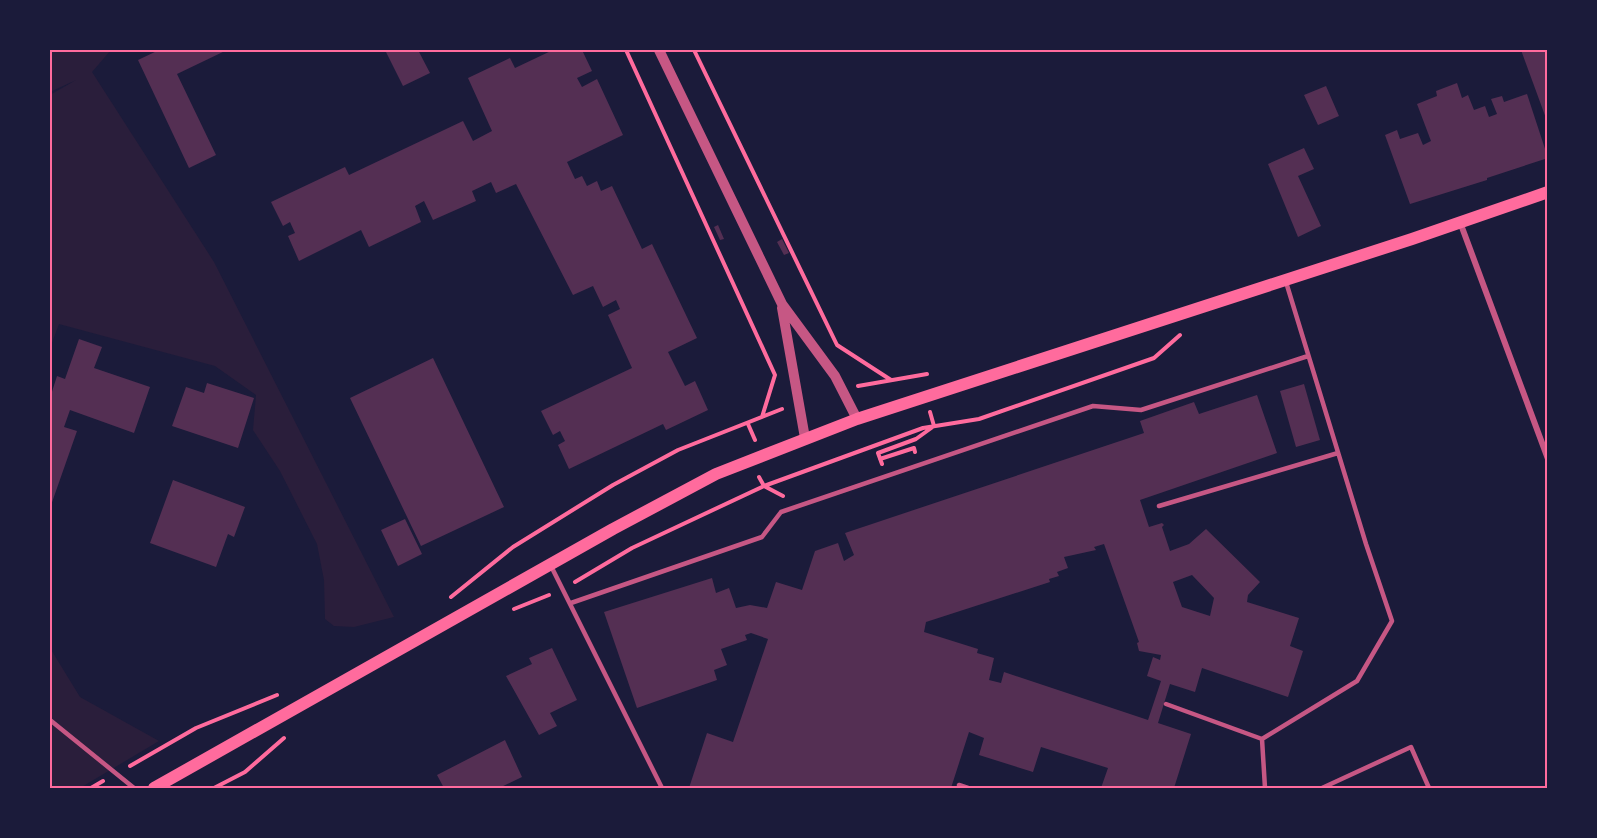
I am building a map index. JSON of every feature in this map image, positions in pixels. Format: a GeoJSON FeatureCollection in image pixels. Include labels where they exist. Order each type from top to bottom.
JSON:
{"type":"FeatureCollection","features":[{"type":"Feature","properties":{"kind":"main road"},"geometry":{"type":"LineString","coordinates":[[154,789],[716,474],[857,420],[1548,192]]}},
{"type":"Feature","properties":{"kind":"street"},"geometry":{"type":"LineString","coordinates":[[659,50],[782,304],[843,391],[857,420]]}},
{"type":"Feature","properties":{"kind":"street"},"geometry":{"type":"LineString","coordinates":[[1460,221],[1548,459]]}},
{"type":"Feature","properties":{"kind":"street"},"geometry":{"type":"LineString","coordinates":[[782,304],[805,438]]}},
{"type":"Feature","properties":{"kind":"lane"},"geometry":{"type":"LineString","coordinates":[[1262,739],[1357,681],[1392,621],[1285,279]]}},
{"type":"Feature","properties":{"kind":"lane"},"geometry":{"type":"LineString","coordinates":[[571,603],[762,537],[781,512],[791,508],[1093,406],[1141,410],[1308,356]]}},
{"type":"Feature","properties":{"kind":"lane"},"geometry":{"type":"LineString","coordinates":[[1160,506],[1338,453]]}},
{"type":"Feature","properties":{"kind":"lane"},"geometry":{"type":"LineString","coordinates":[[550,566],[571,603],[662,789]]}},
{"type":"Feature","properties":{"kind":"lane"},"geometry":{"type":"LineString","coordinates":[[1166,704],[1262,739]]}},
{"type":"Feature","properties":{"kind":"lane"},"geometry":{"type":"LineString","coordinates":[[50,720],[134,789]]}},
{"type":"Feature","properties":{"kind":"lane"},"geometry":{"type":"LineString","coordinates":[[1262,739],[1265,789]]}},
{"type":"Feature","properties":{"kind":"lane"},"geometry":{"type":"LineString","coordinates":[[1322,789],[1411,747],[1430,789]]}},
{"type":"Feature","properties":{"kind":"lane"},"geometry":{"type":"LineString","coordinates":[[959,785],[968,789]]}},
{"type":"Feature","properties":{"kind":"path"},"geometry":{"type":"LineString","coordinates":[[626,50],[775,375],[762,417]]}},
{"type":"Feature","properties":{"kind":"path"},"geometry":{"type":"LineString","coordinates":[[694,50],[837,345],[892,380]]}},
{"type":"Feature","properties":{"kind":"path"},"geometry":{"type":"LineString","coordinates":[[507,611],[563,589],[632,548],[764,486],[923,428],[979,419],[1154,358],[1188,328]]}},
{"type":"Feature","properties":{"kind":"path"},"geometry":{"type":"LineString","coordinates":[[843,391],[867,383],[938,372]]}},
{"type":"Feature","properties":{"kind":"path"},"geometry":{"type":"LineString","coordinates":[[926,397],[934,426]]}},
{"type":"Feature","properties":{"kind":"path"},"geometry":{"type":"LineString","coordinates":[[441,603],[513,547],[612,485],[678,450],[799,404]]}},
{"type":"Feature","properties":{"kind":"path"},"geometry":{"type":"LineString","coordinates":[[880,459],[878,453],[916,439],[934,426]]}},
{"type":"Feature","properties":{"kind":"path"},"geometry":{"type":"LineString","coordinates":[[751,460],[764,486],[788,498],[791,508]]}},
{"type":"Feature","properties":{"kind":"path"},"geometry":{"type":"LineString","coordinates":[[91,789],[196,728],[279,694]]}},
{"type":"Feature","properties":{"kind":"path"},"geometry":{"type":"LineString","coordinates":[[214,789],[245,772],[287,736]]}},
{"type":"Feature","properties":{"kind":"shaded area"},"geometry":{"type":"Polygon","coordinates":[[[50,50],[111,50],[92,72],[214,262],[394,617],[354,627],[334,626],[325,619],[324,580],[317,544],[280,471],[253,430],[256,395],[215,366],[59,324],[50,348],[50,95],[76,80],[50,92],[50,50]]]}},
{"type":"Feature","properties":{"kind":"shaded area"},"geometry":{"type":"Polygon","coordinates":[[[50,648],[80,697],[159,741],[80,788],[50,788],[50,648]]]}},
{"type":"Feature","properties":{"kind":"building"},"geometry":{"type":"Polygon","coordinates":[[[159,50],[227,50],[177,74],[216,155],[189,168],[138,60],[159,50]]]}},
{"type":"Feature","properties":{"kind":"building"},"geometry":{"type":"Polygon","coordinates":[[[385,50],[418,50],[430,73],[403,86],[385,50]]]}},
{"type":"Feature","properties":{"kind":"building"},"geometry":{"type":"Polygon","coordinates":[[[553,50],[582,50],[592,71],[577,78],[582,87],[597,79],[623,135],[567,162],[575,179],[582,176],[587,186],[597,181],[601,191],[612,186],[642,249],[652,244],[697,338],[668,352],[685,386],[695,381],[708,410],[666,430],[663,424],[569,469],[558,445],[565,441],[560,431],[553,435],[541,411],[632,368],[608,315],[620,309],[616,300],[603,307],[593,286],[573,295],[516,184],[496,193],[491,182],[472,191],[476,201],[433,220],[424,201],[415,206],[421,222],[369,247],[361,230],[299,261],[288,236],[295,233],[290,222],[283,226],[271,202],[345,167],[349,175],[463,121],[473,141],[492,131],[468,78],[510,58],[515,68],[553,50]]]}},
{"type":"Feature","properties":{"kind":"building"},"geometry":{"type":"Polygon","coordinates":[[[1521,50],[1548,50],[1548,121],[1547,121],[1521,50]]]}},
{"type":"Feature","properties":{"kind":"building"},"geometry":{"type":"Polygon","coordinates":[[[1457,83],[1462,98],[1468,95],[1474,110],[1485,106],[1489,117],[1497,114],[1491,99],[1502,96],[1504,102],[1527,94],[1548,158],[1410,204],[1385,135],[1397,130],[1400,139],[1418,133],[1423,145],[1431,141],[1417,104],[1437,96],[1436,91],[1457,83]]]}},
{"type":"Feature","properties":{"kind":"building"},"geometry":{"type":"Polygon","coordinates":[[[1326,86],[1339,116],[1318,125],[1304,95],[1326,86]]]}},
{"type":"Feature","properties":{"kind":"building"},"geometry":{"type":"Polygon","coordinates":[[[1304,148],[1314,169],[1298,176],[1321,226],[1298,237],[1268,164],[1304,148]]]}},
{"type":"Feature","properties":{"kind":"building"},"geometry":{"type":"Polygon","coordinates":[[[718,225],[724,239],[720,240],[714,227],[718,225]]]}},
{"type":"Feature","properties":{"kind":"building"},"geometry":{"type":"Polygon","coordinates":[[[782,239],[789,253],[784,255],[777,242],[782,239]]]}},
{"type":"Feature","properties":{"kind":"building"},"geometry":{"type":"Polygon","coordinates":[[[79,339],[102,347],[94,368],[150,387],[134,433],[70,410],[64,427],[77,431],[50,508],[50,398],[57,376],[65,379],[79,339]]]}},
{"type":"Feature","properties":{"kind":"building"},"geometry":{"type":"Polygon","coordinates":[[[433,358],[504,507],[421,546],[350,398],[433,358]]]}},
{"type":"Feature","properties":{"kind":"building"},"geometry":{"type":"Polygon","coordinates":[[[207,383],[254,398],[238,448],[172,426],[186,387],[204,393],[207,383]]]}},
{"type":"Feature","properties":{"kind":"building"},"geometry":{"type":"Polygon","coordinates":[[[1304,384],[1320,440],[1296,447],[1280,391],[1304,384]]]}},
{"type":"Feature","properties":{"kind":"building"},"geometry":{"type":"Polygon","coordinates":[[[1257,395],[1277,453],[1140,500],[1149,527],[1162,523],[1164,525],[1162,527],[1170,551],[1189,544],[1206,529],[1260,582],[1248,595],[1247,602],[1299,618],[1290,646],[1303,651],[1288,697],[1202,668],[1195,692],[1170,684],[1158,723],[1191,734],[1174,788],[1101,788],[1108,768],[1041,747],[1033,772],[979,755],[984,738],[969,732],[951,788],[689,788],[707,733],[733,742],[768,639],[751,633],[745,635],[747,640],[721,649],[727,665],[714,670],[717,680],[637,708],[604,612],[712,578],[716,593],[729,588],[736,608],[750,605],[767,608],[776,582],[802,590],[815,551],[838,543],[844,561],[854,555],[845,533],[1144,433],[1140,421],[1194,402],[1199,414],[1257,395]],[[1104,544],[1094,547],[1096,550],[1064,557],[1068,568],[1057,572],[1059,576],[1049,579],[1050,582],[926,622],[924,632],[978,649],[977,653],[994,658],[989,680],[1001,683],[1004,672],[1148,720],[1161,681],[1147,676],[1153,657],[1160,660],[1161,655],[1139,651],[1137,643],[1139,642],[1104,544]],[[1192,575],[1173,582],[1182,607],[1210,616],[1214,598],[1192,575]]]}},
{"type":"Feature","properties":{"kind":"building"},"geometry":{"type":"Polygon","coordinates":[[[173,480],[245,507],[234,537],[228,534],[216,567],[150,543],[173,480]]]}},
{"type":"Feature","properties":{"kind":"building"},"geometry":{"type":"Polygon","coordinates":[[[405,519],[422,554],[398,566],[381,530],[405,519]]]}},
{"type":"Feature","properties":{"kind":"building"},"geometry":{"type":"Polygon","coordinates":[[[552,648],[577,700],[550,713],[557,726],[539,735],[506,676],[532,664],[529,658],[552,648]]]}},
{"type":"Feature","properties":{"kind":"building"},"geometry":{"type":"Polygon","coordinates":[[[505,740],[522,777],[499,788],[444,788],[437,775],[505,740]]]}}]}
